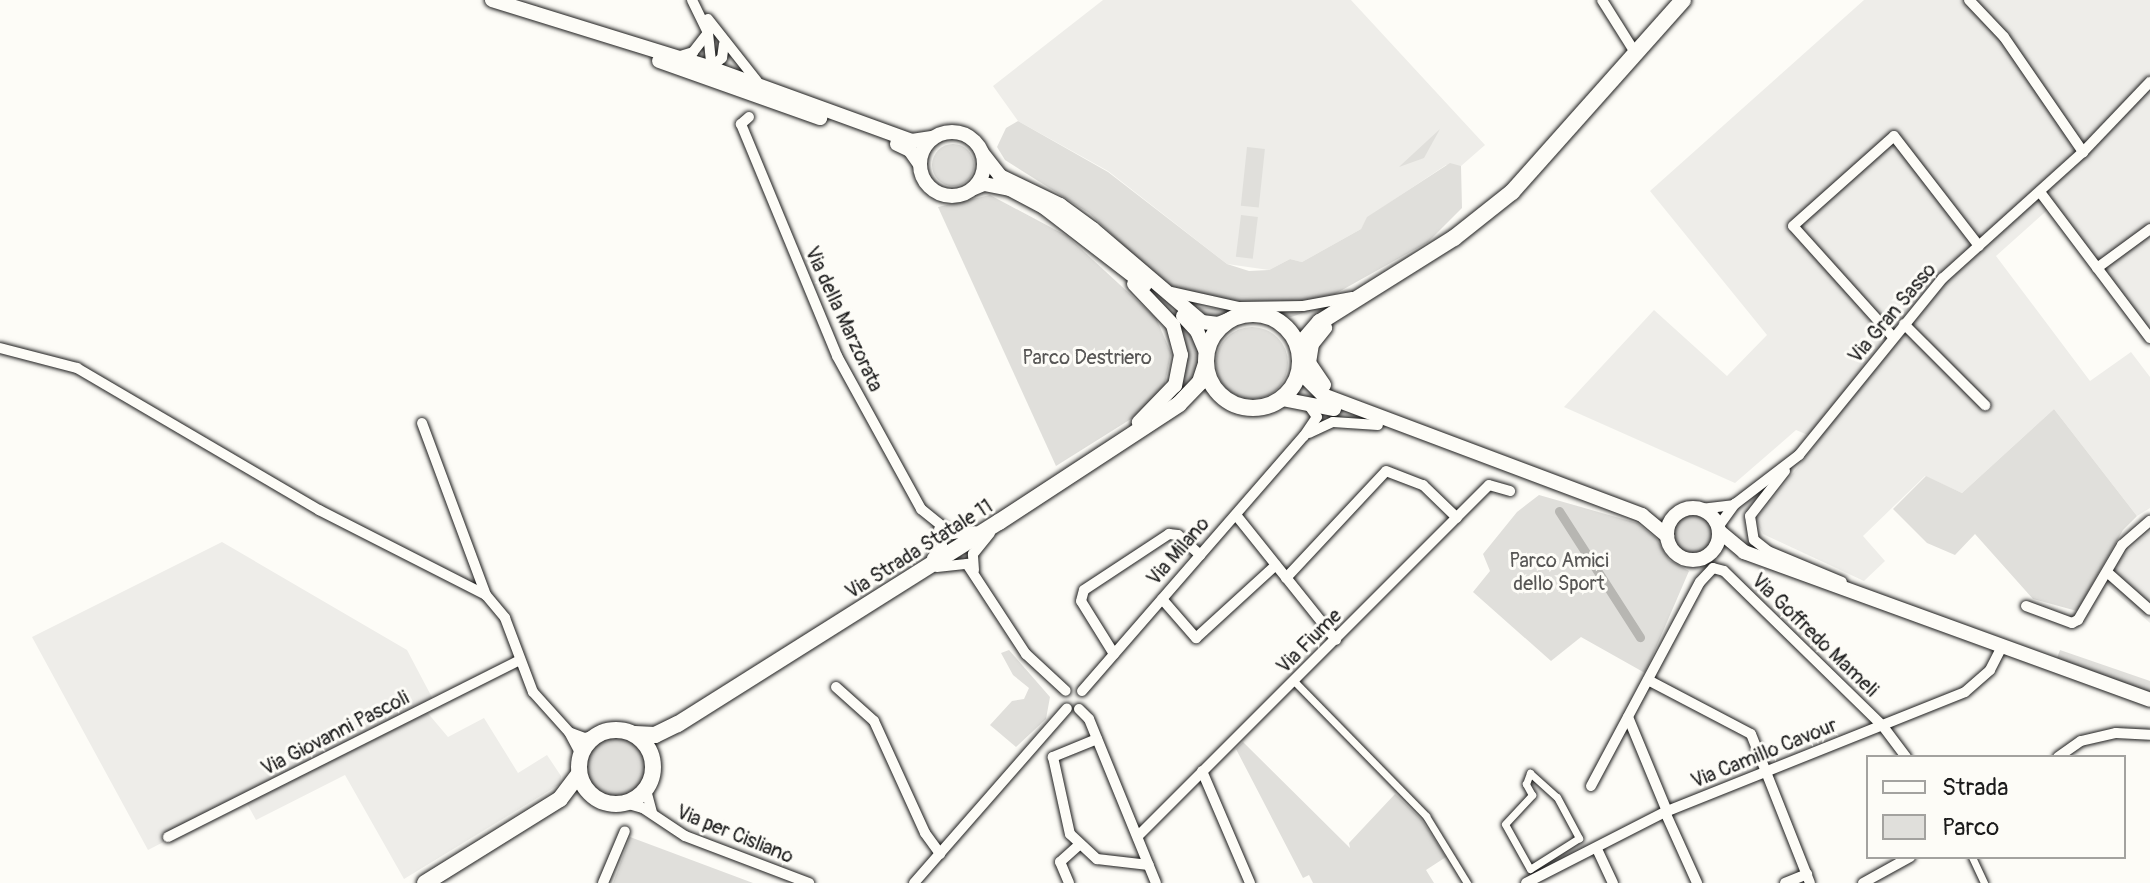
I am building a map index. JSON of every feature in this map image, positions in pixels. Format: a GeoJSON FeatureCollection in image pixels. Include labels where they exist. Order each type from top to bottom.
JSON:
{"type":"FeatureCollection","features":[{"type":"Feature","properties":{"kind":"main road"},"geometry":{"type":"LineString","coordinates":[[1379,420],[1316,380],[1309,363],[1317,335],[1508,195],[1683,0]]}},
{"type":"Feature","properties":{"kind":"main road"},"geometry":{"type":"LineString","coordinates":[[498,2],[904,147],[919,163],[922,178],[938,194],[953,197],[984,184],[1010,189],[1082,234],[1182,316],[1197,331],[1216,391],[1228,402],[1256,409],[1282,399],[1305,401],[1379,420]]}},
{"type":"Feature","properties":{"kind":"main road"},"geometry":{"type":"LineString","coordinates":[[498,2],[711,68],[912,141],[961,133],[983,154],[991,169],[1060,205],[1202,322],[1218,324],[1235,317],[1260,314],[1283,324],[1299,346],[1300,372],[1282,399]]}},
{"type":"Feature","properties":{"kind":"main road"},"geometry":{"type":"LineString","coordinates":[[919,163],[932,138]]}},
{"type":"Feature","properties":{"kind":"main road"},"geometry":{"type":"LineString","coordinates":[[974,188],[984,169],[983,154]]}},
{"type":"Feature","properties":{"kind":"main road"},"geometry":{"type":"LineString","coordinates":[[1082,234],[1158,304],[1179,341],[1175,385],[1114,447]]}},
{"type":"Feature","properties":{"kind":"main road"},"geometry":{"type":"LineString","coordinates":[[1299,346],[1337,311],[1384,283]]}},
{"type":"Feature","properties":{"kind":"main road"},"geometry":{"type":"LineString","coordinates":[[1283,324],[1337,311]]}},
{"type":"Feature","properties":{"kind":"main road"},"geometry":{"type":"LineString","coordinates":[[1206,360],[1214,335],[1235,317]]}},
{"type":"Feature","properties":{"kind":"main road","name":"Via Strada Statale 11"},"geometry":{"type":"LineString","coordinates":[[598,734],[610,730],[655,735],[678,724],[999,522],[1179,404],[1200,382],[1206,360]]}},
{"type":"Feature","properties":{"kind":"main road"},"geometry":{"type":"LineString","coordinates":[[1300,372],[1316,392],[1379,420],[1642,515],[1667,536],[1678,556],[1693,560],[1708,555],[1744,552]]}},
{"type":"Feature","properties":{"kind":"main road","name":"Via Strada Statale 11"},"geometry":{"type":"LineString","coordinates":[[1179,404],[1206,398],[1228,402]]}},
{"type":"Feature","properties":{"kind":"main road"},"geometry":{"type":"LineString","coordinates":[[1642,515],[1701,509],[1744,552],[2150,700]]}},
{"type":"Feature","properties":{"kind":"main road"},"geometry":{"type":"LineString","coordinates":[[1667,536],[1679,512]]}},
{"type":"Feature","properties":{"kind":"main road"},"geometry":{"type":"LineString","coordinates":[[1708,555],[1718,529]]}},
{"type":"Feature","properties":{"kind":"main road","name":"Via Strada Statale 11"},"geometry":{"type":"LineString","coordinates":[[646,790],[660,741],[678,724]]}},
{"type":"Feature","properties":{"kind":"main road"},"geometry":{"type":"LineString","coordinates":[[425,883],[560,799],[579,774],[581,755],[598,734]]}},
{"type":"Feature","properties":{"kind":"main road"},"geometry":{"type":"LineString","coordinates":[[635,734],[653,759]]}},
{"type":"Feature","properties":{"kind":"main road"},"geometry":{"type":"LineString","coordinates":[[579,774],[594,797]]}},
{"type":"Feature","properties":{"kind":"main road"},"geometry":{"type":"LineString","coordinates":[[560,799],[594,797],[625,803],[646,790]]}},
{"type":"Feature","properties":{"kind":"street"},"geometry":{"type":"LineString","coordinates":[[694,0],[708,33],[711,68],[718,77],[788,107]]}},
{"type":"Feature","properties":{"kind":"street"},"geometry":{"type":"LineString","coordinates":[[694,0],[750,77],[768,89]]}},
{"type":"Feature","properties":{"kind":"street"},"geometry":{"type":"LineString","coordinates":[[1602,0],[1636,54]]}},
{"type":"Feature","properties":{"kind":"street"},"geometry":{"type":"LineString","coordinates":[[1969,0],[2004,37],[2083,152]]}},
{"type":"Feature","properties":{"kind":"street"},"geometry":{"type":"LineString","coordinates":[[677,57],[693,52],[708,33]]}},
{"type":"Feature","properties":{"kind":"street"},"geometry":{"type":"LineString","coordinates":[[637,54],[698,71],[711,68],[722,58],[724,44]]}},
{"type":"Feature","properties":{"kind":"street","name":"Via Gran Sasso"},"geometry":{"type":"LineString","coordinates":[[1718,529],[1735,504],[1799,455],[1904,324],[1979,246],[2083,152],[2150,82]]}},
{"type":"Feature","properties":{"kind":"street","name":"Via della Marzorata"},"geometry":{"type":"LineString","coordinates":[[749,117],[741,124],[837,356],[921,509],[939,529]]}},
{"type":"Feature","properties":{"kind":"street"},"geometry":{"type":"LineString","coordinates":[[1893,337],[1793,226],[1894,136],[1979,246]]}},
{"type":"Feature","properties":{"kind":"street"},"geometry":{"type":"LineString","coordinates":[[2040,192],[2150,338]]}},
{"type":"Feature","properties":{"kind":"street"},"geometry":{"type":"LineString","coordinates":[[2097,268],[2150,229]]}},
{"type":"Feature","properties":{"kind":"street"},"geometry":{"type":"LineString","coordinates":[[1165,291],[1209,304],[1251,307],[1303,306],[1366,294]]}},
{"type":"Feature","properties":{"kind":"street"},"geometry":{"type":"LineString","coordinates":[[1904,324],[1985,405]]}},
{"type":"Feature","properties":{"kind":"street"},"geometry":{"type":"LineString","coordinates":[[0,348],[77,368],[319,510],[486,595]]}},
{"type":"Feature","properties":{"kind":"street"},"geometry":{"type":"LineString","coordinates":[[1304,436],[1317,417],[1305,401]]}},
{"type":"Feature","properties":{"kind":"street"},"geometry":{"type":"LineString","coordinates":[[1304,436],[1333,422],[1379,420]]}},
{"type":"Feature","properties":{"kind":"street"},"geometry":{"type":"LineString","coordinates":[[422,423],[486,595],[505,618],[518,661],[533,692],[569,732],[581,755]]}},
{"type":"Feature","properties":{"kind":"street","name":"Via Milano"},"geometry":{"type":"LineString","coordinates":[[1082,691],[1304,436]]}},
{"type":"Feature","properties":{"kind":"street"},"geometry":{"type":"LineString","coordinates":[[1799,455],[1756,505],[1750,516],[1751,533],[1768,551],[1828,574],[1864,595]]}},
{"type":"Feature","properties":{"kind":"street"},"geometry":{"type":"LineString","coordinates":[[1286,578],[1386,471],[1423,485],[1457,518]]}},
{"type":"Feature","properties":{"kind":"street","name":"Via Fiume"},"geometry":{"type":"LineString","coordinates":[[1138,836],[1489,485],[1510,491]]}},
{"type":"Feature","properties":{"kind":"street","name":"Via Gran Sasso"},"geometry":{"type":"LineString","coordinates":[[1701,509],[1735,504]]}},
{"type":"Feature","properties":{"kind":"street"},"geometry":{"type":"LineString","coordinates":[[1236,515],[1336,640]]}},
{"type":"Feature","properties":{"kind":"street"},"geometry":{"type":"LineString","coordinates":[[2026,606],[2072,623],[2122,545],[2150,521]]}},
{"type":"Feature","properties":{"kind":"street"},"geometry":{"type":"LineString","coordinates":[[894,587],[939,552],[939,529],[960,536],[999,522]]}},
{"type":"Feature","properties":{"kind":"street"},"geometry":{"type":"LineString","coordinates":[[975,572],[973,554],[999,522]]}},
{"type":"Feature","properties":{"kind":"street"},"geometry":{"type":"LineString","coordinates":[[1114,654],[1081,593],[1169,534],[1178,535],[1200,555]]}},
{"type":"Feature","properties":{"kind":"street"},"geometry":{"type":"LineString","coordinates":[[894,587],[951,562],[967,564],[1026,654],[1066,691],[1082,691],[1085,700],[1079,709]]}},
{"type":"Feature","properties":{"kind":"street"},"geometry":{"type":"LineString","coordinates":[[1162,599],[1196,638],[1276,565]]}},
{"type":"Feature","properties":{"kind":"street","name":"Via Goffredo Mameli"},"geometry":{"type":"LineString","coordinates":[[1648,680],[1700,582],[1713,568],[1724,571],[1882,725],[1904,755]]}},
{"type":"Feature","properties":{"kind":"street"},"geometry":{"type":"LineString","coordinates":[[2107,572],[2150,610]]}},
{"type":"Feature","properties":{"kind":"street","name":"Via Camillo Cavour"},"geometry":{"type":"LineString","coordinates":[[1526,883],[1666,812],[1965,692],[1990,670],[2002,646]]}},
{"type":"Feature","properties":{"kind":"street","name":"Via Giovanni Pascoli"},"geometry":{"type":"LineString","coordinates":[[168,837],[518,661]]}},
{"type":"Feature","properties":{"kind":"street"},"geometry":{"type":"LineString","coordinates":[[1591,786],[1648,680],[1751,734],[1809,878],[1785,883]]}},
{"type":"Feature","properties":{"kind":"street"},"geometry":{"type":"LineString","coordinates":[[1294,681],[1426,816],[1467,883]]}},
{"type":"Feature","properties":{"kind":"street"},"geometry":{"type":"LineString","coordinates":[[836,687],[874,721],[925,833],[940,854]]}},
{"type":"Feature","properties":{"kind":"street"},"geometry":{"type":"LineString","coordinates":[[1066,691],[1062,699],[1067,708]]}},
{"type":"Feature","properties":{"kind":"street"},"geometry":{"type":"LineString","coordinates":[[914,883],[1067,708]]}},
{"type":"Feature","properties":{"kind":"street"},"geometry":{"type":"LineString","coordinates":[[1067,708],[1079,709]]}},
{"type":"Feature","properties":{"kind":"street"},"geometry":{"type":"LineString","coordinates":[[1079,709],[1097,739],[1156,883]]}},
{"type":"Feature","properties":{"kind":"street"},"geometry":{"type":"LineString","coordinates":[[1628,717],[1695,882]]}},
{"type":"Feature","properties":{"kind":"street"},"geometry":{"type":"LineString","coordinates":[[569,732],[585,738],[598,734]]}},
{"type":"Feature","properties":{"kind":"street"},"geometry":{"type":"LineString","coordinates":[[2061,755],[2081,741],[2116,733],[2150,735]]}},
{"type":"Feature","properties":{"kind":"street"},"geometry":{"type":"LineString","coordinates":[[1097,739],[1053,757],[1059,804],[1078,846],[1109,863],[1149,865]]}},
{"type":"Feature","properties":{"kind":"street"},"geometry":{"type":"LineString","coordinates":[[1202,771],[1250,883]]}},
{"type":"Feature","properties":{"kind":"street"},"geometry":{"type":"LineString","coordinates":[[1530,773],[1557,797],[1579,838],[1530,869],[1505,824],[1532,795],[1526,784],[1530,773]]}},
{"type":"Feature","properties":{"kind":"street","name":"Via per Cisliano"},"geometry":{"type":"LineString","coordinates":[[646,790],[652,813]]}},
{"type":"Feature","properties":{"kind":"street","name":"Via per Cisliano"},"geometry":{"type":"LineString","coordinates":[[625,803],[652,813],[685,836],[809,883]]}},
{"type":"Feature","properties":{"kind":"street"},"geometry":{"type":"LineString","coordinates":[[603,883],[625,831]]}},
{"type":"Feature","properties":{"kind":"street"},"geometry":{"type":"LineString","coordinates":[[1069,883],[1060,862],[1078,846]]}},
{"type":"Feature","properties":{"kind":"street"},"geometry":{"type":"LineString","coordinates":[[1597,849],[1613,883]]}},
{"type":"Feature","properties":{"kind":"street"},"geometry":{"type":"LineString","coordinates":[[1863,883],[1884,879],[1908,859]]}},
{"type":"Feature","properties":{"kind":"street"},"geometry":{"type":"LineString","coordinates":[[1973,859],[1984,883]]}},
{"type":"Feature","properties":{"kind":"shaded area"},"geometry":{"type":"Polygon","coordinates":[[[1103,0],[1351,0],[1485,145],[1461,166],[1446,165],[1368,217],[1361,229],[1302,262],[1290,259],[1269,270],[1227,264],[1108,171],[1018,121],[993,86],[1103,0]]]}},
{"type":"Feature","properties":{"kind":"shaded area"},"geometry":{"type":"Polygon","coordinates":[[[1864,0],[2150,0],[2150,334],[2053,205],[1996,256],[2090,381],[2131,352],[2150,377],[2150,508],[2137,516],[2054,409],[1962,493],[1925,476],[1863,536],[1885,561],[1864,581],[1763,534],[1756,519],[1820,440],[1796,430],[1735,483],[1564,407],[1654,310],[1727,376],[1767,335],[1650,191],[1864,0]]]}},
{"type":"Feature","properties":{"kind":"shaded area"},"geometry":{"type":"Polygon","coordinates":[[[2150,531],[2150,623],[2107,585],[2120,558],[2150,531]]]}},
{"type":"Feature","properties":{"kind":"shaded area"},"geometry":{"type":"Polygon","coordinates":[[[222,542],[407,650],[436,705],[426,711],[448,737],[484,718],[518,773],[547,755],[561,776],[560,784],[404,879],[345,775],[256,820],[245,800],[148,850],[32,637],[222,542]]]}},
{"type":"Feature","properties":{"kind":"green space"},"geometry":{"type":"Polygon","coordinates":[[[1018,121],[1108,172],[1227,264],[1249,271],[1269,270],[1290,259],[1302,262],[1361,229],[1367,217],[1450,163],[1461,166],[1462,208],[1428,242],[1335,294],[1300,303],[1233,303],[1166,285],[1089,213],[1005,160],[997,147],[1006,128],[1018,121]]]}},
{"type":"Feature","properties":{"kind":"green space"},"geometry":{"type":"Polygon","coordinates":[[[1440,129],[1424,158],[1399,167],[1401,165],[1440,129]]]}},
{"type":"Feature","properties":{"kind":"green space"},"geometry":{"type":"Polygon","coordinates":[[[953,144],[968,150],[974,165],[968,180],[953,186],[938,180],[932,165],[938,150],[953,144]]]}},
{"type":"Feature","properties":{"kind":"green space"},"geometry":{"type":"Polygon","coordinates":[[[1247,147],[1265,149],[1259,208],[1241,206],[1247,147]]]}},
{"type":"Feature","properties":{"kind":"green space","name":"Parco Destriero"},"geometry":{"type":"Polygon","coordinates":[[[990,195],[1067,236],[1156,318],[1171,353],[1164,388],[1139,414],[1056,466],[938,207],[990,195]]]}},
{"type":"Feature","properties":{"kind":"green space"},"geometry":{"type":"Polygon","coordinates":[[[1241,215],[1258,217],[1253,259],[1236,257],[1241,215]]]}},
{"type":"Feature","properties":{"kind":"green space"},"geometry":{"type":"Polygon","coordinates":[[[1330,304],[1291,317],[1253,312],[1207,317],[1198,307],[1239,310],[1330,304]]]}},
{"type":"Feature","properties":{"kind":"green space"},"geometry":{"type":"Polygon","coordinates":[[[1178,318],[1196,342],[1202,360],[1186,390],[1170,401],[1175,393],[1178,318]]]}},
{"type":"Feature","properties":{"kind":"green space"},"geometry":{"type":"Polygon","coordinates":[[[1252,327],[1272,333],[1282,343],[1288,363],[1282,383],[1272,393],[1252,399],[1232,393],[1222,383],[1216,363],[1222,343],[1232,333],[1252,327]]]}},
{"type":"Feature","properties":{"kind":"green space"},"geometry":{"type":"Polygon","coordinates":[[[2054,409],[2137,516],[2123,530],[2077,611],[2033,599],[1975,534],[1955,555],[1927,543],[1893,509],[1926,476],[1962,493],[2054,409]]]}},
{"type":"Feature","properties":{"kind":"green space","name":"Parco Amici dello Sport"},"geometry":{"type":"Polygon","coordinates":[[[1539,495],[1637,523],[1656,538],[1669,560],[1689,571],[1645,673],[1581,637],[1551,661],[1473,592],[1490,571],[1483,554],[1517,512],[1539,495]]]}},
{"type":"Feature","properties":{"kind":"green space"},"geometry":{"type":"Polygon","coordinates":[[[1693,515],[1707,521],[1713,535],[1707,549],[1693,555],[1679,549],[1673,535],[1679,521],[1693,515]]]}},
{"type":"Feature","properties":{"kind":"green space"},"geometry":{"type":"Polygon","coordinates":[[[1009,650],[1050,697],[1046,719],[1016,747],[990,725],[1012,701],[1024,699],[1029,688],[1013,675],[1001,653],[1009,650]]]}},
{"type":"Feature","properties":{"kind":"green space"},"geometry":{"type":"Polygon","coordinates":[[[2060,650],[2150,681],[2150,692],[2057,658],[2060,650]]]}},
{"type":"Feature","properties":{"kind":"green space"},"geometry":{"type":"Polygon","coordinates":[[[616,736],[627,738],[637,745],[644,755],[644,777],[637,787],[627,794],[616,796],[605,794],[595,787],[588,777],[586,766],[588,755],[595,745],[605,738],[616,736]]]}},
{"type":"Feature","properties":{"kind":"green space"},"geometry":{"type":"Polygon","coordinates":[[[1243,742],[1350,848],[1349,843],[1395,794],[1421,819],[1446,857],[1426,870],[1434,883],[1313,883],[1309,875],[1303,878],[1236,749],[1243,742]]]}},
{"type":"Feature","properties":{"kind":"green space"},"geometry":{"type":"Polygon","coordinates":[[[630,837],[753,883],[613,883],[630,837]]]}},
{"type":"Feature","properties":{"kind":"waterway"},"geometry":{"type":"LineString","coordinates":[[1559,511],[1640,637]]}}]}
